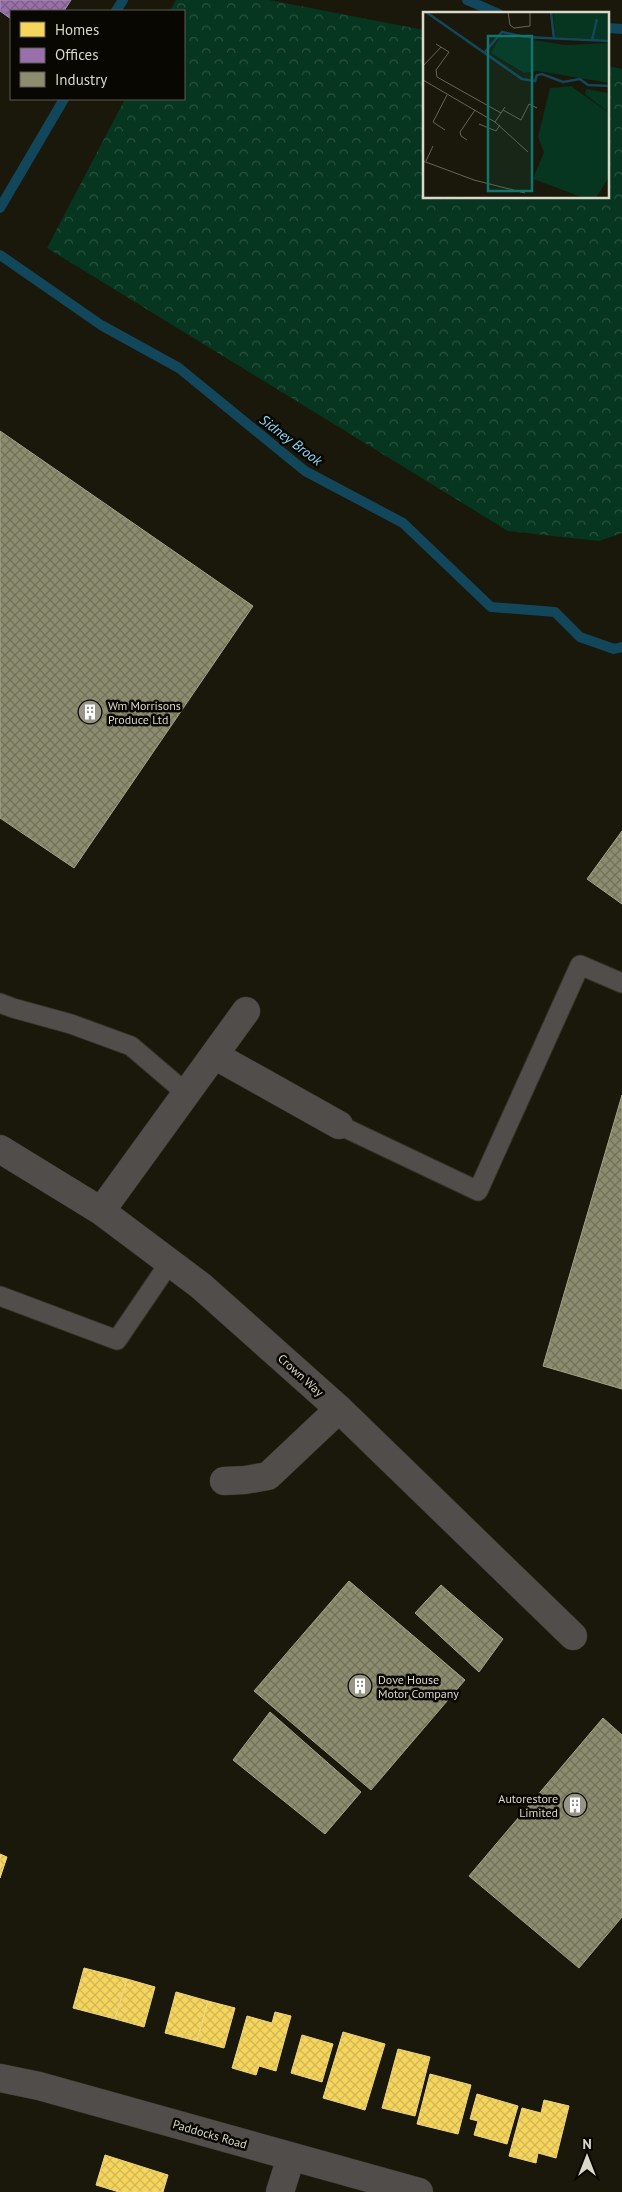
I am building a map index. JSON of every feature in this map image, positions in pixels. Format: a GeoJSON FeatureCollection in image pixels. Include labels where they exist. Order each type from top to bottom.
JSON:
{"type":"FeatureCollection","features":[{"type":"Feature","properties":{"kind":"street"},"geometry":{"type":"LineString","coordinates":[[101,1211],[246,1011]]}},
{"type":"Feature","properties":{"kind":"street"},"geometry":{"type":"LineString","coordinates":[[214,1054],[339,1125]]}},
{"type":"Feature","properties":{"kind":"street","name":"Crown Way"},"geometry":{"type":"LineString","coordinates":[[0,1149],[101,1211],[201,1286],[339,1409],[573,1636]]}},
{"type":"Feature","properties":{"kind":"street"},"geometry":{"type":"LineString","coordinates":[[224,1481],[268,1476],[339,1409]]}},
{"type":"Feature","properties":{"kind":"street","name":"Paddocks Road"},"geometry":{"type":"LineString","coordinates":[[0,2078],[39,2086],[419,2192]]}},
{"type":"Feature","properties":{"kind":"street"},"geometry":{"type":"LineString","coordinates":[[280,2192],[291,2157]]}},
{"type":"Feature","properties":{"kind":"lane"},"geometry":{"type":"LineString","coordinates":[[339,1125],[478,1191],[580,965],[622,982]]}},
{"type":"Feature","properties":{"kind":"lane"},"geometry":{"type":"LineString","coordinates":[[0,1003],[71,1024],[131,1046],[186,1092]]}},
{"type":"Feature","properties":{"kind":"lane"},"geometry":{"type":"LineString","coordinates":[[0,1296],[117,1340],[170,1262]]}},
{"type":"Feature","properties":{"kind":"green space"},"geometry":{"type":"Polygon","coordinates":[[[176,0],[269,0],[423,30],[423,199],[610,199],[610,66],[622,69],[622,533],[599,541],[508,531],[47,248],[124,100],[185,100],[185,10],[171,10],[176,0]]]}},
{"type":"Feature","properties":{"kind":"building: Homes"},"geometry":{"type":"Polygon","coordinates":[[[0,1854],[7,1857],[0,1878],[0,1854]]]}},
{"type":"Feature","properties":{"kind":"building: Homes"},"geometry":{"type":"Polygon","coordinates":[[[84,1968],[127,1979],[115,2019],[73,2008],[84,1968]]]}},
{"type":"Feature","properties":{"kind":"building: Homes"},"geometry":{"type":"Polygon","coordinates":[[[127,1979],[155,1987],[144,2027],[115,2019],[127,1979]]]}},
{"type":"Feature","properties":{"kind":"building: Homes"},"geometry":{"type":"Polygon","coordinates":[[[176,1992],[208,2001],[197,2041],[165,2033],[176,1992]]]}},
{"type":"Feature","properties":{"kind":"building: Homes"},"geometry":{"type":"Polygon","coordinates":[[[208,2001],[235,2008],[224,2048],[197,2041],[208,2001]]]}},
{"type":"Feature","properties":{"kind":"building: Homes"},"geometry":{"type":"Polygon","coordinates":[[[275,2012],[291,2016],[276,2071],[259,2066],[256,2075],[232,2068],[247,2016],[272,2023],[275,2012]]]}},
{"type":"Feature","properties":{"kind":"building: Homes"},"geometry":{"type":"Polygon","coordinates":[[[343,2032],[385,2044],[365,2110],[323,2098],[343,2032]]]}},
{"type":"Feature","properties":{"kind":"building: Homes"},"geometry":{"type":"Polygon","coordinates":[[[302,2035],[333,2044],[322,2082],[291,2073],[302,2035]]]}},
{"type":"Feature","properties":{"kind":"building: Homes"},"geometry":{"type":"Polygon","coordinates":[[[398,2049],[430,2057],[415,2116],[382,2108],[398,2049]]]}},
{"type":"Feature","properties":{"kind":"building: Homes"},"geometry":{"type":"Polygon","coordinates":[[[430,2074],[471,2085],[458,2134],[417,2124],[430,2074]]]}},
{"type":"Feature","properties":{"kind":"building: Homes"},"geometry":{"type":"Polygon","coordinates":[[[477,2094],[518,2106],[507,2144],[474,2135],[478,2121],[470,2119],[477,2094]]]}},
{"type":"Feature","properties":{"kind":"building: Homes"},"geometry":{"type":"Polygon","coordinates":[[[544,2100],[569,2106],[556,2158],[538,2153],[536,2163],[509,2156],[522,2108],[541,2113],[544,2100]]]}},
{"type":"Feature","properties":{"kind":"building: Homes"},"geometry":{"type":"Polygon","coordinates":[[[105,2155],[168,2175],[163,2192],[119,2192],[96,2185],[105,2155]]]}},
{"type":"Feature","properties":{"kind":"building: Offices"},"geometry":{"type":"Polygon","coordinates":[[[0,0],[71,0],[65,10],[10,10],[10,18],[0,11],[0,0]]]}},
{"type":"Feature","properties":{"kind":"building: Industry","name":"Wm Morrisons Produce Ltd"},"geometry":{"type":"Polygon","coordinates":[[[0,431],[253,606],[74,868],[0,818],[0,431]]]}},
{"type":"Feature","properties":{"kind":"building: Industry"},"geometry":{"type":"Polygon","coordinates":[[[622,831],[622,904],[587,879],[622,831]]]}},
{"type":"Feature","properties":{"kind":"building: Industry"},"geometry":{"type":"Polygon","coordinates":[[[622,1095],[622,1389],[543,1366],[622,1095]]]}},
{"type":"Feature","properties":{"kind":"building: Industry","name":"Dove House Motor Company"},"geometry":{"type":"Polygon","coordinates":[[[349,1581],[465,1680],[371,1790],[254,1691],[349,1581]]]}},
{"type":"Feature","properties":{"kind":"building: Industry"},"geometry":{"type":"Polygon","coordinates":[[[441,1585],[503,1639],[479,1672],[415,1613],[441,1585]]]}},
{"type":"Feature","properties":{"kind":"building: Industry"},"geometry":{"type":"Polygon","coordinates":[[[270,1712],[361,1792],[325,1834],[233,1760],[270,1712]]]}},
{"type":"Feature","properties":{"kind":"building: Industry","name":"Autorestore Limited"},"geometry":{"type":"Polygon","coordinates":[[[603,1718],[622,1735],[622,1917],[579,1968],[469,1876],[603,1718]]]}},
{"type":"Feature","properties":{"kind":"waterway"},"geometry":{"type":"LineString","coordinates":[[117,10],[123,0]]}},
{"type":"Feature","properties":{"kind":"waterway"},"geometry":{"type":"LineString","coordinates":[[467,0],[494,12]]}},
{"type":"Feature","properties":{"kind":"waterway"},"geometry":{"type":"LineString","coordinates":[[610,28],[622,29]]}},
{"type":"Feature","properties":{"kind":"waterway"},"geometry":{"type":"LineString","coordinates":[[0,208],[63,100]]}},
{"type":"Feature","properties":{"kind":"waterway","name":"Sidney Brook"},"geometry":{"type":"LineString","coordinates":[[0,255],[101,325],[179,368],[305,471],[403,523],[491,607],[555,612],[580,637],[614,649],[622,647]]}},
{"type":"Feature","properties":{"kind":"place","name":"Wm Morrisons Produce Ltd"},"geometry":{"type":"Point","coordinates":[90,712]}},
{"type":"Feature","properties":{"kind":"place","name":"Dove House Motor Company"},"geometry":{"type":"Point","coordinates":[360,1686]}},
{"type":"Feature","properties":{"kind":"place","name":"Autorestore Limited"},"geometry":{"type":"Point","coordinates":[575,1805]}}]}
